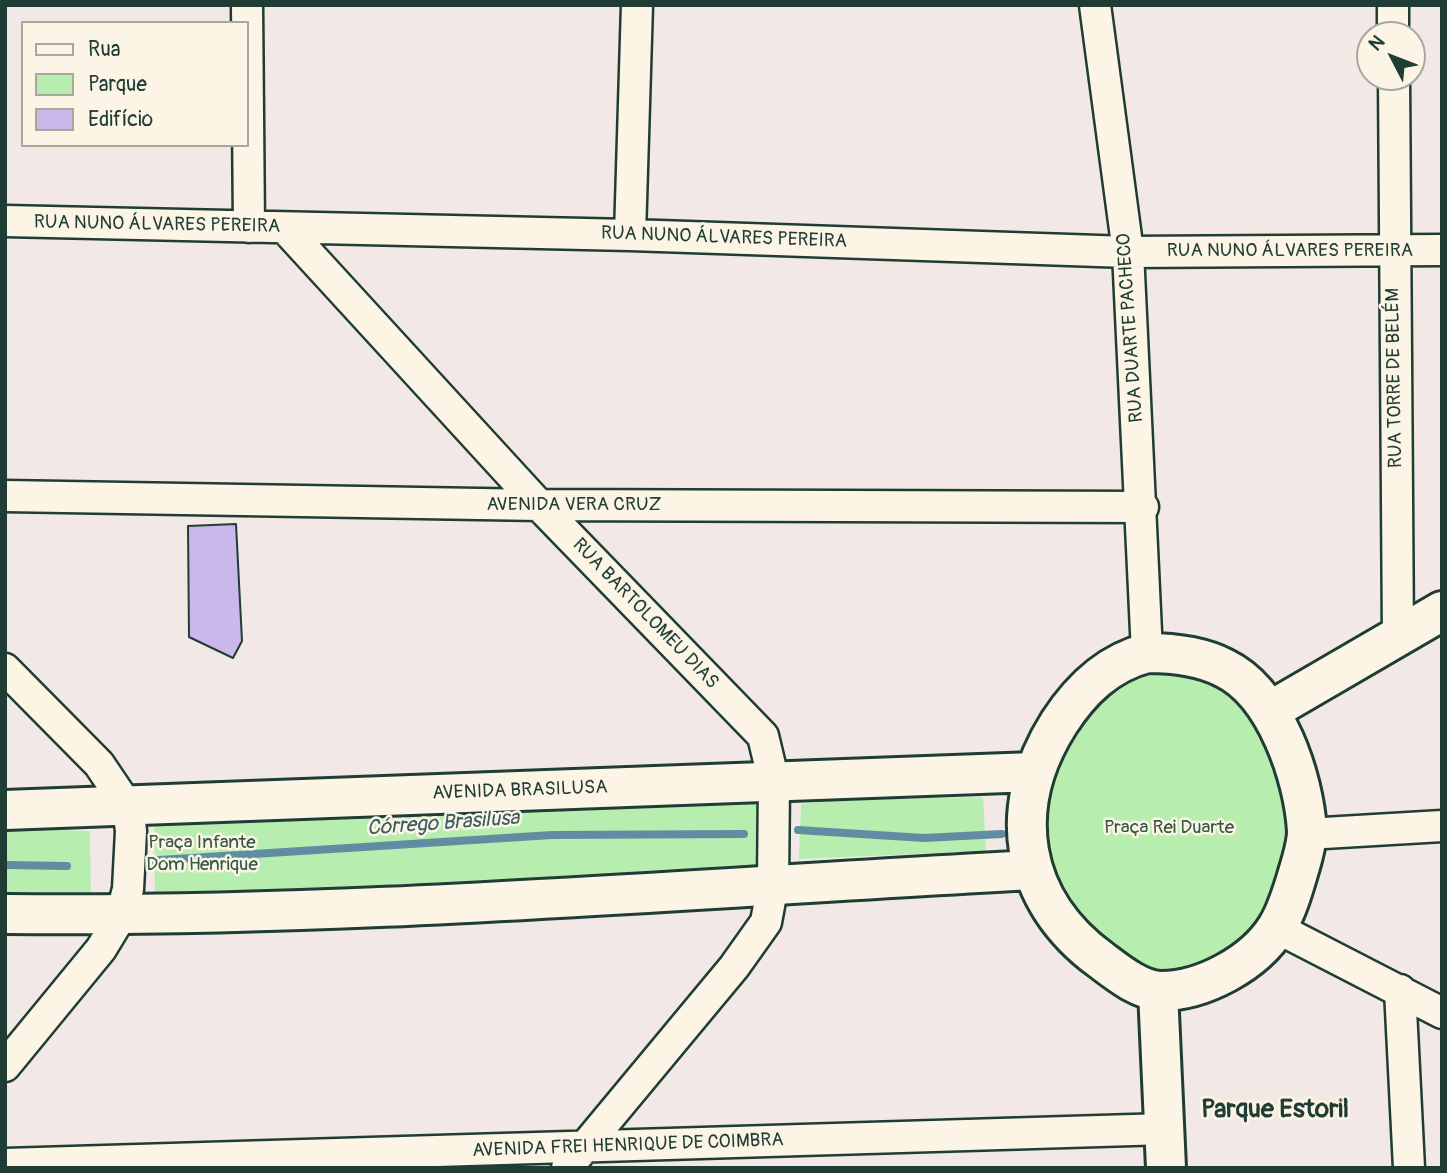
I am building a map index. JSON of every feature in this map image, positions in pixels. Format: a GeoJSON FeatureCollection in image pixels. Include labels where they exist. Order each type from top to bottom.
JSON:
{"type":"FeatureCollection","features":[{"type":"Feature","properties":{"kind":"street"},"geometry":{"type":"LineString","coordinates":[[630,235],[637,5]]}},
{"type":"Feature","properties":{"kind":"street","name":"RUA DUARTE PACHECO"},"geometry":{"type":"LineString","coordinates":[[1095,5],[1128,252],[1143,507],[1147,653]]}},
{"type":"Feature","properties":{"kind":"street","name":"RUA TORRE DE BELÉM"},"geometry":{"type":"LineString","coordinates":[[1394,91],[1398,638]]}},
{"type":"Feature","properties":{"kind":"street"},"geometry":{"type":"LineString","coordinates":[[248,116],[249,227]]}},
{"type":"Feature","properties":{"kind":"street","name":"RUA NUNO ÁLVARES PEREIRA"},"geometry":{"type":"LineString","coordinates":[[5,221],[630,235],[1128,252],[1442,250]]}},
{"type":"Feature","properties":{"kind":"street","name":"RUA BARTOLOMEU DIAS"},"geometry":{"type":"LineString","coordinates":[[285,228],[539,505],[763,736],[774,782],[773,884],[766,922],[734,967],[576,1158]]}},
{"type":"Feature","properties":{"kind":"street","name":"AVENIDA VERA CRUZ"},"geometry":{"type":"LineString","coordinates":[[5,496],[539,505],[1143,507]]}},
{"type":"Feature","properties":{"kind":"street"},"geometry":{"type":"LineString","coordinates":[[1270,711],[1442,611]]}},
{"type":"Feature","properties":{"kind":"street"},"geometry":{"type":"LineString","coordinates":[[1147,653],[1188,656],[1226,668],[1270,711],[1295,764],[1307,834],[1292,894],[1277,928],[1240,964],[1211,982],[1185,989],[1158,991],[1130,980],[1080,945],[1058,919],[1034,870],[1025,829],[1034,772],[1046,744],[1082,692],[1124,659],[1147,653]]}},
{"type":"Feature","properties":{"kind":"street"},"geometry":{"type":"LineString","coordinates":[[5,669],[99,764],[128,807],[131,831],[128,889],[121,916],[100,950],[5,1066]]}},
{"type":"Feature","properties":{"kind":"street","name":"AVENIDA BRASILUSA"},"geometry":{"type":"LineString","coordinates":[[5,810],[1034,772]]}},
{"type":"Feature","properties":{"kind":"street"},"geometry":{"type":"LineString","coordinates":[[1307,834],[1442,826]]}},
{"type":"Feature","properties":{"kind":"street"},"geometry":{"type":"LineString","coordinates":[[5,914],[121,916],[571,900],[773,884],[1034,870]]}},
{"type":"Feature","properties":{"kind":"street"},"geometry":{"type":"LineString","coordinates":[[1277,928],[1442,1013]]}},
{"type":"Feature","properties":{"kind":"street"},"geometry":{"type":"LineString","coordinates":[[1400,990],[1409,1168]]}},
{"type":"Feature","properties":{"kind":"street"},"geometry":{"type":"LineString","coordinates":[[1158,991],[1166,1168]]}},
{"type":"Feature","properties":{"kind":"street","name":"AVENIDA FREI HENRIQUE DE COIMBRA"},"geometry":{"type":"LineString","coordinates":[[5,1164],[576,1158],[1166,1129]]}},
{"type":"Feature","properties":{"kind":"green space","name":"Praça Rei Duarte"},"geometry":{"type":"Polygon","coordinates":[[[1171,665],[1225,684],[1246,704],[1281,768],[1294,859],[1259,927],[1216,964],[1160,975],[1088,937],[1050,864],[1046,829],[1048,798],[1067,742],[1115,681],[1171,665]]]}},
{"type":"Feature","properties":{"kind":"green space"},"geometry":{"type":"Polygon","coordinates":[[[983,797],[986,851],[799,859],[801,804],[842,800],[983,797]]]}},
{"type":"Feature","properties":{"kind":"green space","name":"Praça Infante Dom Henrique"},"geometry":{"type":"Polygon","coordinates":[[[759,799],[765,832],[758,865],[726,870],[155,895],[154,818],[759,799]]]}},
{"type":"Feature","properties":{"kind":"green space"},"geometry":{"type":"Polygon","coordinates":[[[5,828],[90,831],[91,904],[5,904],[5,828]]]}},
{"type":"Feature","properties":{"kind":"building"},"geometry":{"type":"Polygon","coordinates":[[[236,524],[242,641],[233,658],[189,637],[188,526],[236,524]]]}},
{"type":"Feature","properties":{"kind":"waterway","name":"Córrego Brasilusa"},"geometry":{"type":"LineString","coordinates":[[798,830],[924,838],[1002,834]]}},
{"type":"Feature","properties":{"kind":"waterway","name":"Córrego Brasilusa"},"geometry":{"type":"LineString","coordinates":[[144,861],[552,835],[744,834]]}},
{"type":"Feature","properties":{"kind":"waterway","name":"Córrego Brasilusa"},"geometry":{"type":"LineString","coordinates":[[5,865],[67,866]]}},
{"type":"Feature","properties":{"kind":"district","name":"Parque Estoril"},"geometry":{"type":"Point","coordinates":[1275,1110]}}]}
